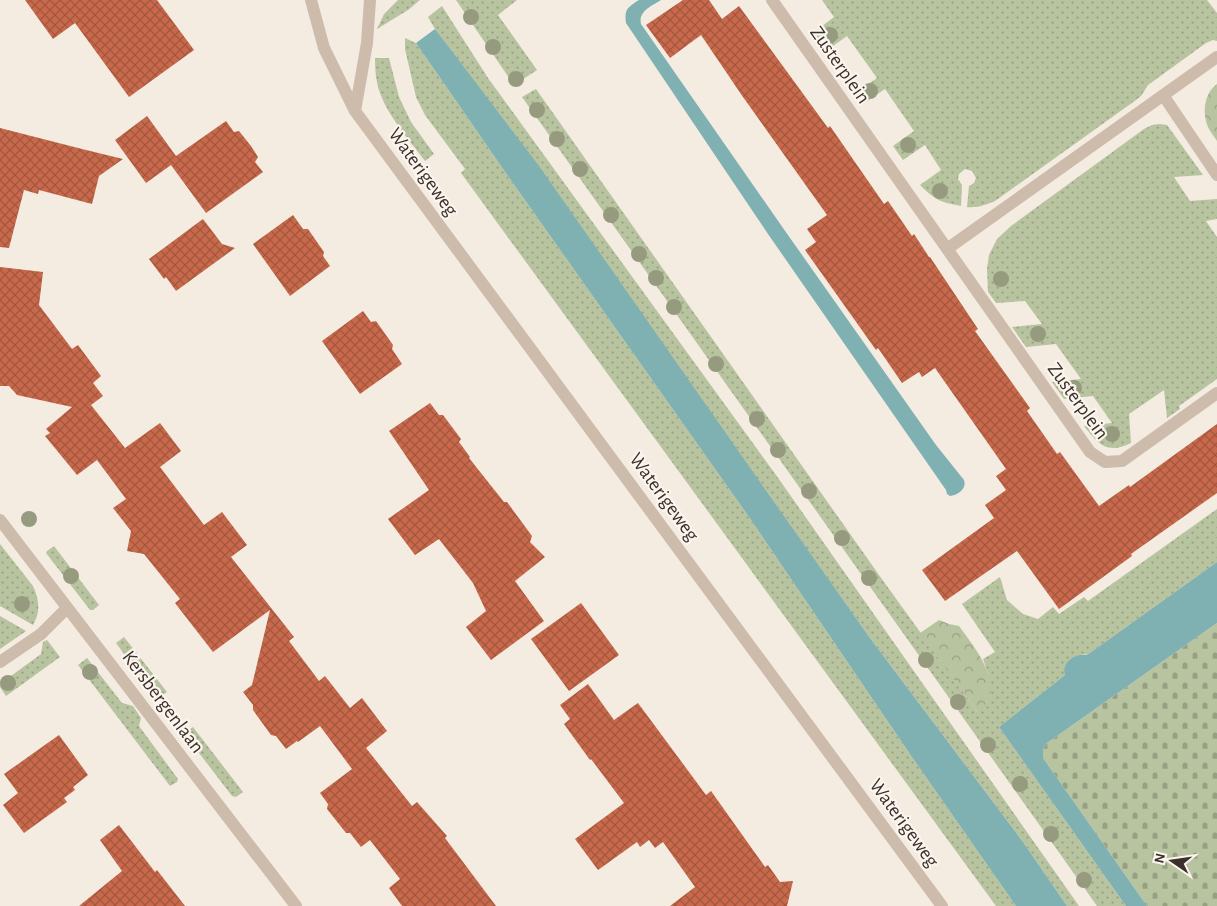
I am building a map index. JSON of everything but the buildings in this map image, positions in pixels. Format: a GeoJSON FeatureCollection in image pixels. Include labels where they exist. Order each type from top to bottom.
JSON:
{"type":"FeatureCollection","features":[{"type":"Feature","properties":{"kind":"street","name":"Waterigeweg"},"geometry":{"type":"LineString","coordinates":[[311,0],[324,48],[355,111],[942,906]]}},
{"type":"Feature","properties":{"kind":"street"},"geometry":{"type":"LineString","coordinates":[[355,111],[367,43],[370,0]]}},
{"type":"Feature","properties":{"kind":"street","name":"Zusterplein"},"geometry":{"type":"LineString","coordinates":[[772,0],[1090,452],[1105,462],[1122,461],[1217,393]]}},
{"type":"Feature","properties":{"kind":"street"},"geometry":{"type":"LineString","coordinates":[[947,249],[1217,57]]}},
{"type":"Feature","properties":{"kind":"street"},"geometry":{"type":"LineString","coordinates":[[1163,96],[1217,174]]}},
{"type":"Feature","properties":{"kind":"street","name":"Kersbergenlaan"},"geometry":{"type":"LineString","coordinates":[[0,520],[296,906]]}},
{"type":"Feature","properties":{"kind":"street"},"geometry":{"type":"LineString","coordinates":[[0,662],[41,634],[67,608]]}},
{"type":"Feature","properties":{"kind":"green space"},"geometry":{"type":"Polygon","coordinates":[[[398,0],[420,0],[408,10],[377,29],[384,14],[398,0]]]}},
{"type":"Feature","properties":{"kind":"green space"},"geometry":{"type":"Polygon","coordinates":[[[456,0],[517,0],[498,15],[537,70],[514,85],[456,0]]]}},
{"type":"Feature","properties":{"kind":"green space"},"geometry":{"type":"Polygon","coordinates":[[[822,0],[1207,0],[1217,13],[1217,41],[1213,40],[1206,43],[1148,85],[1136,100],[995,201],[981,206],[967,207],[969,186],[974,183],[976,178],[972,171],[965,169],[959,174],[958,179],[962,185],[961,206],[943,202],[934,197],[920,185],[941,170],[925,145],[903,160],[893,146],[914,131],[885,89],[863,104],[855,93],[877,78],[847,36],[826,51],[813,33],[834,17],[822,0]]]}},
{"type":"Feature","properties":{"kind":"green space"},"geometry":{"type":"Polygon","coordinates":[[[442,6],[488,78],[776,475],[1079,906],[1067,906],[1023,842],[870,638],[435,29],[428,17],[442,6]]]}},
{"type":"Feature","properties":{"kind":"green space"},"geometry":{"type":"Polygon","coordinates":[[[405,38],[416,43],[749,517],[1016,906],[996,906],[461,173],[465,169],[425,115],[416,97],[405,49],[405,38]]]}},
{"type":"Feature","properties":{"kind":"green space"},"geometry":{"type":"Polygon","coordinates":[[[375,58],[389,58],[399,97],[411,122],[434,154],[425,161],[388,111],[379,89],[375,58]]]}},
{"type":"Feature","properties":{"kind":"green space"},"geometry":{"type":"Polygon","coordinates":[[[1217,84],[1217,141],[1206,122],[1205,104],[1209,93],[1217,84]]]}},
{"type":"Feature","properties":{"kind":"green space"},"geometry":{"type":"Polygon","coordinates":[[[536,89],[977,711],[988,700],[988,673],[983,659],[995,652],[962,604],[1000,577],[1007,600],[1023,614],[1038,619],[1053,607],[1059,614],[1084,597],[1088,601],[1217,509],[1217,562],[1087,655],[1080,655],[1070,660],[1066,666],[1065,675],[999,727],[1126,906],[1097,906],[522,97],[536,89]]]}},
{"type":"Feature","properties":{"kind":"green space"},"geometry":{"type":"Polygon","coordinates":[[[1159,124],[1167,125],[1203,175],[1174,177],[1190,201],[1217,199],[1217,219],[1206,221],[1217,237],[1217,379],[1179,406],[1180,409],[1167,418],[1164,390],[1129,414],[1131,443],[1116,448],[1109,448],[1094,438],[1084,426],[1112,423],[1093,396],[1064,399],[1052,382],[1081,379],[1056,344],[1026,347],[1012,327],[1042,324],[1025,301],[996,303],[988,292],[987,269],[989,255],[997,239],[1011,226],[1144,129],[1159,124]]]}},
{"type":"Feature","properties":{"kind":"green space"},"geometry":{"type":"Polygon","coordinates":[[[0,544],[33,586],[38,601],[38,610],[33,625],[0,606],[0,544]]]}},
{"type":"Feature","properties":{"kind":"green space"},"geometry":{"type":"Polygon","coordinates":[[[54,546],[99,605],[93,610],[90,610],[46,553],[54,546]]]}},
{"type":"Feature","properties":{"kind":"green space"},"geometry":{"type":"Polygon","coordinates":[[[0,616],[26,631],[0,649],[0,616]]]}},
{"type":"Feature","properties":{"kind":"green space"},"geometry":{"type":"Polygon","coordinates":[[[939,620],[959,626],[977,651],[987,671],[991,691],[987,701],[977,711],[920,633],[939,620]]]}},
{"type":"Feature","properties":{"kind":"green space"},"geometry":{"type":"Polygon","coordinates":[[[1217,623],[1217,906],[1147,906],[1043,758],[1043,749],[1047,743],[1217,623]]]}},
{"type":"Feature","properties":{"kind":"green space"},"geometry":{"type":"Polygon","coordinates":[[[124,637],[167,692],[160,697],[156,697],[116,643],[124,637]]]}},
{"type":"Feature","properties":{"kind":"green space"},"geometry":{"type":"Polygon","coordinates":[[[47,640],[60,657],[6,696],[0,684],[41,654],[43,642],[47,640]]]}},
{"type":"Feature","properties":{"kind":"green space"},"geometry":{"type":"Polygon","coordinates":[[[87,658],[122,703],[133,706],[141,718],[139,726],[178,779],[177,782],[170,786],[78,665],[87,658]]]}},
{"type":"Feature","properties":{"kind":"green space"},"geometry":{"type":"Polygon","coordinates":[[[193,727],[243,792],[236,797],[232,796],[186,736],[187,731],[193,727]]]}},
{"type":"Feature","properties":{"kind":"water"},"geometry":{"type":"Polygon","coordinates":[[[639,0],[661,0],[644,12],[641,24],[936,445],[964,480],[963,489],[959,493],[950,496],[947,494],[626,23],[628,9],[639,0]]]}},
{"type":"Feature","properties":{"kind":"water"},"geometry":{"type":"Polygon","coordinates":[[[435,29],[539,166],[870,638],[1023,842],[1067,906],[1016,906],[749,517],[416,43],[435,29]]]}},
{"type":"Feature","properties":{"kind":"water"},"geometry":{"type":"Polygon","coordinates":[[[1217,562],[1217,623],[1047,743],[1043,749],[1043,758],[1147,906],[1126,906],[999,727],[1065,675],[1065,666],[1070,659],[1078,655],[1087,655],[1217,562]]]}}]}
